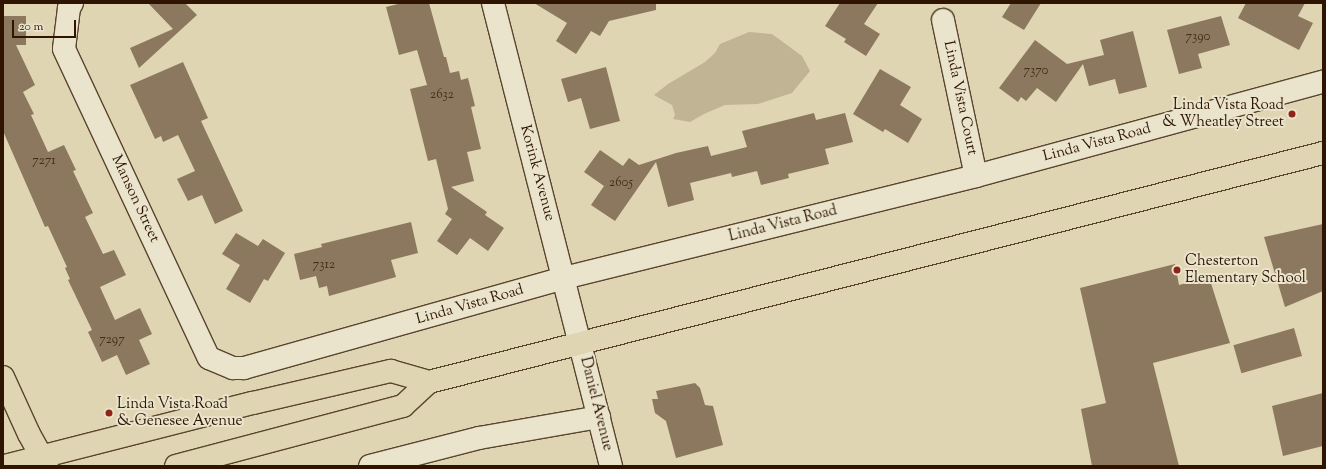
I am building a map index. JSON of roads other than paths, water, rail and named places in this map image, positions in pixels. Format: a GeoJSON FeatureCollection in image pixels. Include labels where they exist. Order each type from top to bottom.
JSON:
{"type":"FeatureCollection","features":[{"type":"Feature","properties":{"kind":"main road"},"geometry":{"type":"LineString","coordinates":[[176,466],[403,406],[429,382],[1323,153]]}},
{"type":"Feature","properties":{"kind":"main road"},"geometry":{"type":"LineString","coordinates":[[5,466],[44,461],[246,405],[391,371],[429,382]]}},
{"type":"Feature","properties":{"kind":"main road"},"geometry":{"type":"LineString","coordinates":[[3,377],[44,461]]}},
{"type":"Feature","properties":{"kind":"street","name":"Manson Street"},"geometry":{"type":"LineString","coordinates":[[72,3],[69,8],[64,49],[209,358],[232,368],[244,368]]}},
{"type":"Feature","properties":{"kind":"street","name":"Korink Avenue"},"geometry":{"type":"LineString","coordinates":[[493,3],[581,343]]}},
{"type":"Feature","properties":{"kind":"street","name":"Linda Vista Court"},"geometry":{"type":"LineString","coordinates":[[943,20],[976,176]]}},
{"type":"Feature","properties":{"kind":"street","name":"Linda Vista Road"},"geometry":{"type":"LineString","coordinates":[[244,368],[564,278],[976,176],[1323,82]]}},
{"type":"Feature","properties":{"kind":"street","name":"Daniel Avenue"},"geometry":{"type":"LineString","coordinates":[[581,343],[611,466]]}},
{"type":"Feature","properties":{"kind":"street"},"geometry":{"type":"LineString","coordinates":[[370,466],[480,438],[599,417]]}},
{"type":"Feature","properties":{"kind":"place","name":"Linda Vista Road & Wheatley Street"},"geometry":{"type":"Point","coordinates":[1292,114]}},
{"type":"Feature","properties":{"kind":"place","name":"Chesterton Elementary School"},"geometry":{"type":"Point","coordinates":[1177,270]}},
{"type":"Feature","properties":{"kind":"place","name":"Linda Vista Road & Genesee Avenue"},"geometry":{"type":"Point","coordinates":[109,413]}}]}
